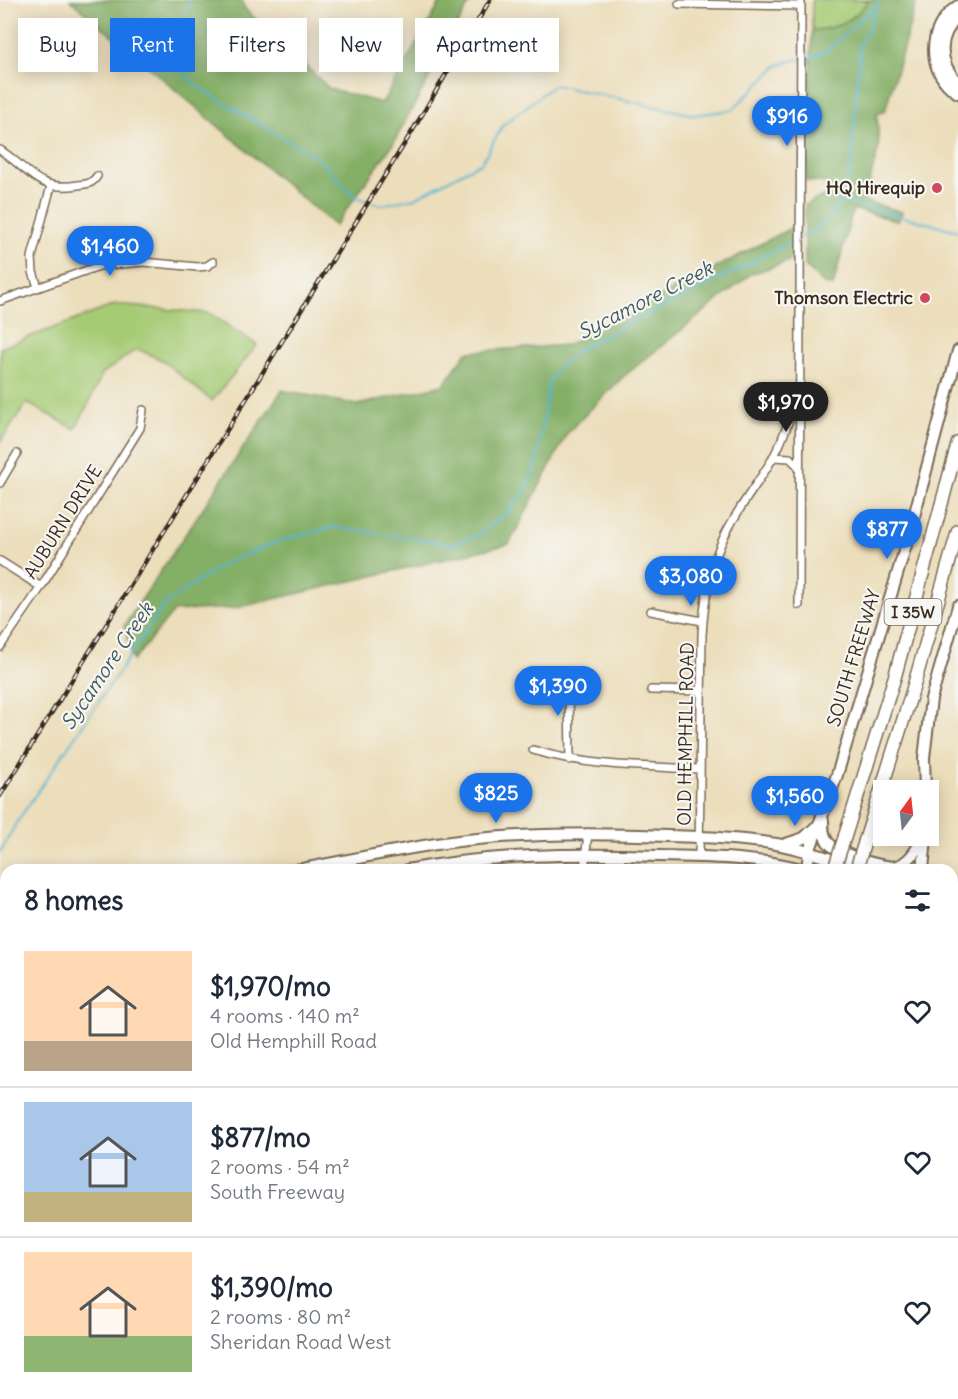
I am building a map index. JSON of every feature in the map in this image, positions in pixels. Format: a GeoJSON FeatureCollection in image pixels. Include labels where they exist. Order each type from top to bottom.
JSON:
{"type":"FeatureCollection","features":[{"type":"Feature","properties":{"kind":"highway","name":"I 35W"},"geometry":{"type":"LineString","coordinates":[[836,864],[895,676],[958,443]]}},
{"type":"Feature","properties":{"kind":"highway","name":"I 35W"},"geometry":{"type":"LineString","coordinates":[[858,864],[912,692],[958,531]]}},
{"type":"Feature","properties":{"kind":"main road"},"geometry":{"type":"LineString","coordinates":[[958,6],[940,24],[933,48],[938,72],[946,84],[958,93]]}},
{"type":"Feature","properties":{"kind":"main road"},"geometry":{"type":"LineString","coordinates":[[958,17],[945,33],[942,54],[947,69],[958,82]]}},
{"type":"Feature","properties":{"kind":"main road","name":"SOUTH FREEWAY"},"geometry":{"type":"LineString","coordinates":[[807,864],[818,825],[841,765],[906,546],[958,351]]}},
{"type":"Feature","properties":{"kind":"main road"},"geometry":{"type":"LineString","coordinates":[[925,780],[924,758],[930,710],[958,606]]}},
{"type":"Feature","properties":{"kind":"main road"},"geometry":{"type":"LineString","coordinates":[[825,808],[823,828],[828,843],[834,848],[876,864]]}},
{"type":"Feature","properties":{"kind":"main road"},"geometry":{"type":"LineString","coordinates":[[782,845],[804,838],[818,825]]}},
{"type":"Feature","properties":{"kind":"main road"},"geometry":{"type":"LineString","coordinates":[[330,864],[465,840],[588,834],[700,837],[782,845],[846,864]]}},
{"type":"Feature","properties":{"kind":"main road"},"geometry":{"type":"LineString","coordinates":[[903,864],[918,846]]}},
{"type":"Feature","properties":{"kind":"main road"},"geometry":{"type":"LineString","coordinates":[[925,846],[925,864]]}},
{"type":"Feature","properties":{"kind":"main road"},"geometry":{"type":"LineString","coordinates":[[437,864],[502,856],[586,854],[699,857],[777,864]]}},
{"type":"Feature","properties":{"kind":"street"},"geometry":{"type":"LineString","coordinates":[[679,4],[801,3]]}},
{"type":"Feature","properties":{"kind":"street","name":"OLD HEMPHILL ROAD"},"geometry":{"type":"LineString","coordinates":[[799,605],[801,3]]}},
{"type":"Feature","properties":{"kind":"street"},"geometry":{"type":"LineString","coordinates":[[0,150],[36,178],[51,186],[64,187],[90,183],[97,176]]}},
{"type":"Feature","properties":{"kind":"street"},"geometry":{"type":"LineString","coordinates":[[38,287],[33,272],[32,256],[51,186]]}},
{"type":"Feature","properties":{"kind":"street"},"geometry":{"type":"LineString","coordinates":[[0,301],[88,270],[118,263],[143,262],[198,267],[207,266],[213,262]]}},
{"type":"Feature","properties":{"kind":"street","name":"OLD HEMPHILL ROAD"},"geometry":{"type":"LineString","coordinates":[[699,857],[702,621],[709,577],[731,523],[773,457],[789,422],[799,382]]}},
{"type":"Feature","properties":{"kind":"street","name":"AUBURN DRIVE"},"geometry":{"type":"LineString","coordinates":[[0,647],[140,428],[143,410]]}},
{"type":"Feature","properties":{"kind":"street"},"geometry":{"type":"LineString","coordinates":[[0,483],[17,454]]}},
{"type":"Feature","properties":{"kind":"street"},"geometry":{"type":"LineString","coordinates":[[773,457],[790,458],[798,466]]}},
{"type":"Feature","properties":{"kind":"street"},"geometry":{"type":"LineString","coordinates":[[0,561],[40,587]]}},
{"type":"Feature","properties":{"kind":"street"},"geometry":{"type":"LineString","coordinates":[[651,611],[702,621]]}},
{"type":"Feature","properties":{"kind":"street"},"geometry":{"type":"LineString","coordinates":[[542,672],[559,679],[569,693],[570,760]]}},
{"type":"Feature","properties":{"kind":"street"},"geometry":{"type":"LineString","coordinates":[[651,690],[701,691]]}},
{"type":"Feature","properties":{"kind":"street"},"geometry":{"type":"LineString","coordinates":[[533,750],[597,765],[700,768]]}},
{"type":"Feature","properties":{"kind":"street"},"geometry":{"type":"LineString","coordinates":[[585,864],[588,834]]}},
{"type":"Feature","properties":{"kind":"green space"},"geometry":{"type":"Polygon","coordinates":[[[70,0],[242,0],[245,9],[255,18],[207,18],[207,72],[307,72],[307,67],[330,89],[382,103],[400,72],[403,72],[403,67],[415,46],[415,72],[432,72],[393,144],[335,226],[154,72],[195,72],[195,18],[110,18],[110,34],[98,24],[98,18],[91,18],[70,0]]]}},
{"type":"Feature","properties":{"kind":"green space"},"geometry":{"type":"Polygon","coordinates":[[[442,0],[471,0],[461,18],[432,18],[442,0]]]}},
{"type":"Feature","properties":{"kind":"green space"},"geometry":{"type":"Polygon","coordinates":[[[812,0],[869,0],[851,18],[837,26],[812,30],[812,0]]]}},
{"type":"Feature","properties":{"kind":"green space"},"geometry":{"type":"Polygon","coordinates":[[[869,0],[917,0],[885,111],[877,114],[879,147],[864,201],[902,212],[898,221],[853,209],[833,286],[824,284],[805,266],[805,205],[829,193],[829,183],[806,181],[812,30],[837,26],[851,18],[869,0]]]}},
{"type":"Feature","properties":{"kind":"green space"},"geometry":{"type":"Polygon","coordinates":[[[793,227],[793,260],[751,274],[623,377],[568,432],[509,544],[236,608],[174,611],[133,661],[124,626],[282,390],[357,405],[443,385],[467,352],[568,345],[793,227]]]}},
{"type":"Feature","properties":{"kind":"green space"},"geometry":{"type":"Polygon","coordinates":[[[115,305],[209,313],[257,345],[212,401],[162,360],[137,349],[102,374],[75,429],[27,403],[0,442],[0,348],[115,305]]]}},
{"type":"Feature","properties":{"kind":"waterway"},"geometry":{"type":"LineString","coordinates":[[189,0],[173,62],[198,87],[317,158],[355,197],[381,205],[415,198],[482,162],[503,125],[554,85],[694,115],[732,110],[777,66],[793,60],[808,59],[827,50],[874,7]]}},
{"type":"Feature","properties":{"kind":"waterway","name":"Sycamore Creek"},"geometry":{"type":"LineString","coordinates":[[0,852],[17,822],[165,604],[225,563],[279,541],[333,527],[452,544],[479,535],[507,512],[524,492],[536,465],[549,382],[559,367],[577,350],[824,224],[841,200],[851,167],[860,44],[879,0]]}},
{"type":"Feature","properties":{"kind":"waterway"},"geometry":{"type":"LineString","coordinates":[[842,201],[958,231]]}},
{"type":"Feature","properties":{"kind":"railway"},"geometry":{"type":"LineString","coordinates":[[0,796],[413,130],[490,0]]}},
{"type":"Feature","properties":{"kind":"place","name":"HQ Hirequip"},"geometry":{"type":"Point","coordinates":[937,188]}},
{"type":"Feature","properties":{"kind":"place","name":"Thomson Electric"},"geometry":{"type":"Point","coordinates":[925,298]}}]}
